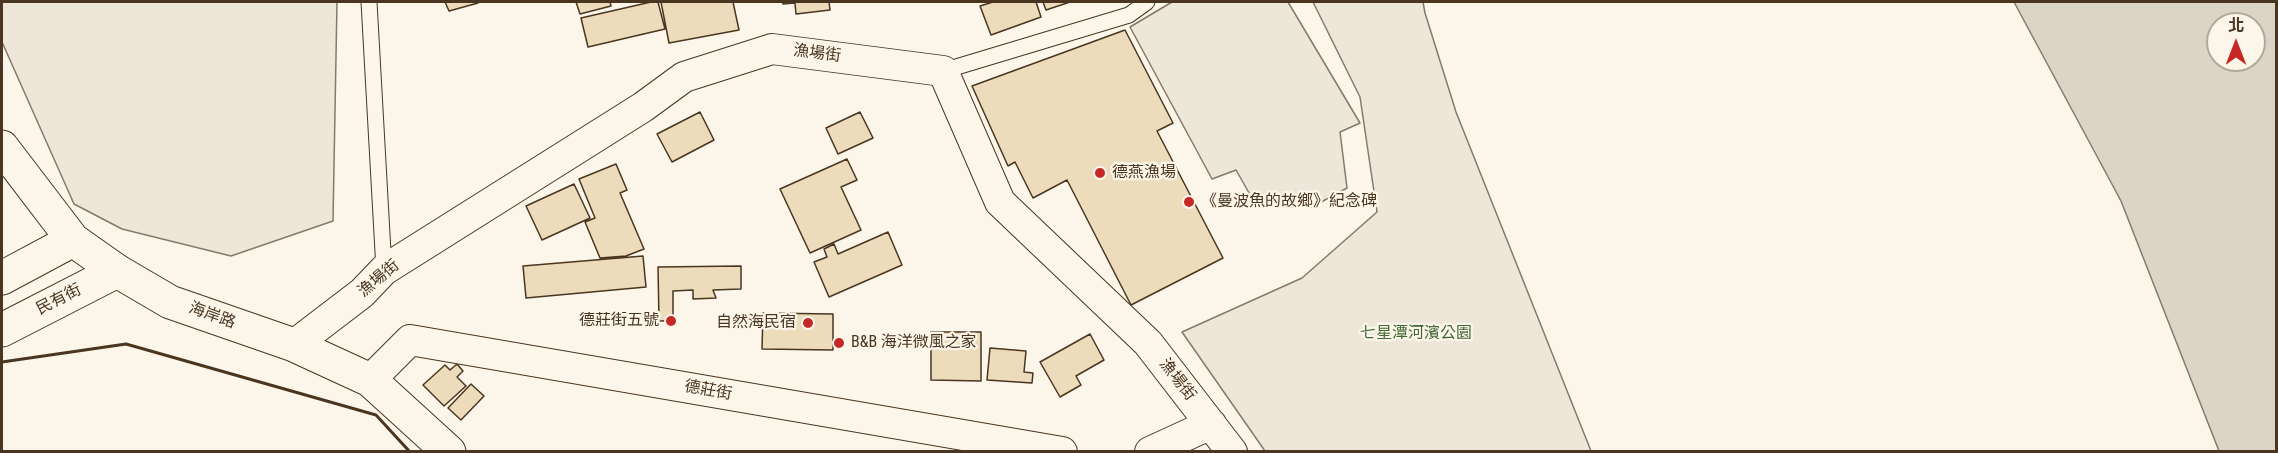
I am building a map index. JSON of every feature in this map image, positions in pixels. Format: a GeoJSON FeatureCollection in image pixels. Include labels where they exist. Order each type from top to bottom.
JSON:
{"type":"FeatureCollection","features":[{"type":"Feature","properties":{"kind":"main road","name":"海岸路"},"geometry":{"type":"LineString","coordinates":[[2,147],[73,240],[117,271],[170,302],[294,345],[370,380],[449,452]]}},
{"type":"Feature","properties":{"kind":"main road"},"geometry":{"type":"LineString","coordinates":[[2,278],[73,240]]}},
{"type":"Feature","properties":{"kind":"main road","name":"民有街"},"geometry":{"type":"LineString","coordinates":[[2,330],[117,271]]}},
{"type":"Feature","properties":{"kind":"street","name":"漁場街"},"geometry":{"type":"LineString","coordinates":[[294,345],[362,293],[384,270],[643,107],[684,77],[772,49],[943,71],[1000,201],[1148,343],[1232,452]]}},
{"type":"Feature","properties":{"kind":"street","name":"德莊街"},"geometry":{"type":"LineString","coordinates":[[370,380],[410,340],[1062,452]]}},
{"type":"Feature","properties":{"kind":"street"},"geometry":{"type":"LineString","coordinates":[[1150,452],[1211,424]]}},
{"type":"Feature","properties":{"kind":"lane"},"geometry":{"type":"LineString","coordinates":[[369,2],[384,270]]}},
{"type":"Feature","properties":{"kind":"lane"},"geometry":{"type":"LineString","coordinates":[[943,71],[1129,15],[1147,2]]}},
{"type":"Feature","properties":{"kind":"green space"},"geometry":{"type":"Polygon","coordinates":[[[2,2],[337,2],[333,221],[231,256],[122,229],[74,204],[2,42],[2,2]]]}},
{"type":"Feature","properties":{"kind":"green space","name":"七星潭河濱公園"},"geometry":{"type":"Polygon","coordinates":[[[1313,2],[1423,2],[1456,112],[1591,451],[1265,451],[1182,332],[1302,278],[1377,212],[1360,97],[1313,2]]]}},
{"type":"Feature","properties":{"kind":"shaded area"},"geometry":{"type":"Polygon","coordinates":[[[1172,2],[1288,2],[1360,123],[1340,132],[1347,188],[1312,207],[1257,207],[1236,170],[1212,179],[1130,27],[1172,2]]]}},
{"type":"Feature","properties":{"kind":"shaded area"},"geometry":{"type":"Polygon","coordinates":[[[2014,2],[2276,2],[2276,451],[2219,451],[2121,201],[2014,2]]]}},
{"type":"Feature","properties":{"kind":"building"},"geometry":{"type":"Polygon","coordinates":[[[445,2],[478,2],[478,3],[449,11],[445,2]]]}},
{"type":"Feature","properties":{"kind":"building"},"geometry":{"type":"Polygon","coordinates":[[[576,2],[610,2],[611,6],[580,14],[576,2]]]}},
{"type":"Feature","properties":{"kind":"building"},"geometry":{"type":"Polygon","coordinates":[[[658,2],[665,29],[588,47],[581,18],[658,2]]]}},
{"type":"Feature","properties":{"kind":"building"},"geometry":{"type":"Polygon","coordinates":[[[661,2],[733,2],[739,30],[669,43],[661,2]]]}},
{"type":"Feature","properties":{"kind":"building"},"geometry":{"type":"Polygon","coordinates":[[[782,2],[829,2],[830,10],[796,14],[795,3],[783,4],[782,2]]]}},
{"type":"Feature","properties":{"kind":"building"},"geometry":{"type":"Polygon","coordinates":[[[993,2],[1036,2],[1041,17],[991,35],[980,6],[993,2]]]}},
{"type":"Feature","properties":{"kind":"building"},"geometry":{"type":"Polygon","coordinates":[[[1043,2],[1070,2],[1046,10],[1043,2]]]}},
{"type":"Feature","properties":{"kind":"building","name":"德燕漁場"},"geometry":{"type":"Polygon","coordinates":[[[1125,30],[1173,123],[1157,131],[1223,258],[1131,305],[1067,180],[1033,198],[1015,162],[1008,166],[972,86],[1125,30]]]}},
{"type":"Feature","properties":{"kind":"building"},"geometry":{"type":"Polygon","coordinates":[[[700,112],[714,140],[672,162],[657,134],[700,112]]]}},
{"type":"Feature","properties":{"kind":"building"},"geometry":{"type":"Polygon","coordinates":[[[860,112],[873,138],[838,154],[826,128],[860,112]]]}},
{"type":"Feature","properties":{"kind":"building"},"geometry":{"type":"Polygon","coordinates":[[[847,159],[857,180],[841,187],[861,230],[810,253],[780,189],[847,159]]]}},
{"type":"Feature","properties":{"kind":"building"},"geometry":{"type":"Polygon","coordinates":[[[616,164],[627,190],[620,193],[644,249],[626,256],[600,258],[585,222],[595,218],[579,179],[616,164]]]}},
{"type":"Feature","properties":{"kind":"building"},"geometry":{"type":"Polygon","coordinates":[[[574,184],[590,218],[542,240],[526,206],[574,184]]]}},
{"type":"Feature","properties":{"kind":"building"},"geometry":{"type":"Polygon","coordinates":[[[888,232],[902,265],[829,297],[814,262],[827,257],[824,249],[834,244],[838,254],[888,232]]]}},
{"type":"Feature","properties":{"kind":"building"},"geometry":{"type":"Polygon","coordinates":[[[643,256],[646,287],[526,298],[523,266],[643,256]]]}},
{"type":"Feature","properties":{"kind":"building"},"geometry":{"type":"Polygon","coordinates":[[[741,266],[741,289],[713,290],[716,298],[693,299],[693,290],[673,291],[673,321],[659,321],[658,267],[741,266]]]}},
{"type":"Feature","properties":{"kind":"building"},"geometry":{"type":"Polygon","coordinates":[[[763,313],[833,314],[833,350],[762,349],[763,313]]]}},
{"type":"Feature","properties":{"kind":"building"},"geometry":{"type":"Polygon","coordinates":[[[931,332],[981,332],[981,381],[931,380],[931,332]]]}},
{"type":"Feature","properties":{"kind":"building"},"geometry":{"type":"Polygon","coordinates":[[[1090,334],[1104,360],[1076,376],[1081,385],[1060,397],[1040,362],[1090,334]]]}},
{"type":"Feature","properties":{"kind":"building"},"geometry":{"type":"Polygon","coordinates":[[[990,348],[1026,351],[1024,372],[1033,373],[1032,383],[987,380],[990,348]]]}},
{"type":"Feature","properties":{"kind":"building"},"geometry":{"type":"Polygon","coordinates":[[[457,364],[463,371],[457,377],[466,386],[444,406],[423,385],[445,365],[450,370],[457,364]]]}},
{"type":"Feature","properties":{"kind":"building"},"geometry":{"type":"Polygon","coordinates":[[[471,384],[484,396],[461,420],[448,408],[471,384]]]}},
{"type":"Feature","properties":{"kind":"wall"},"geometry":{"type":"LineString","coordinates":[[2,362],[126,344],[376,415],[410,452]]}},
{"type":"Feature","properties":{"kind":"place","name":"德燕漁場"},"geometry":{"type":"Point","coordinates":[1100,173]}},
{"type":"Feature","properties":{"kind":"place","name":"《曼波魚的故鄉》紀念碑"},"geometry":{"type":"Point","coordinates":[1189,202]}},
{"type":"Feature","properties":{"kind":"place","name":"德莊街五號"},"geometry":{"type":"Point","coordinates":[671,321]}},
{"type":"Feature","properties":{"kind":"place","name":"自然海民宿"},"geometry":{"type":"Point","coordinates":[808,323]}},
{"type":"Feature","properties":{"kind":"place","name":"B&B 海洋微風之家"},"geometry":{"type":"Point","coordinates":[839,343]}}]}
